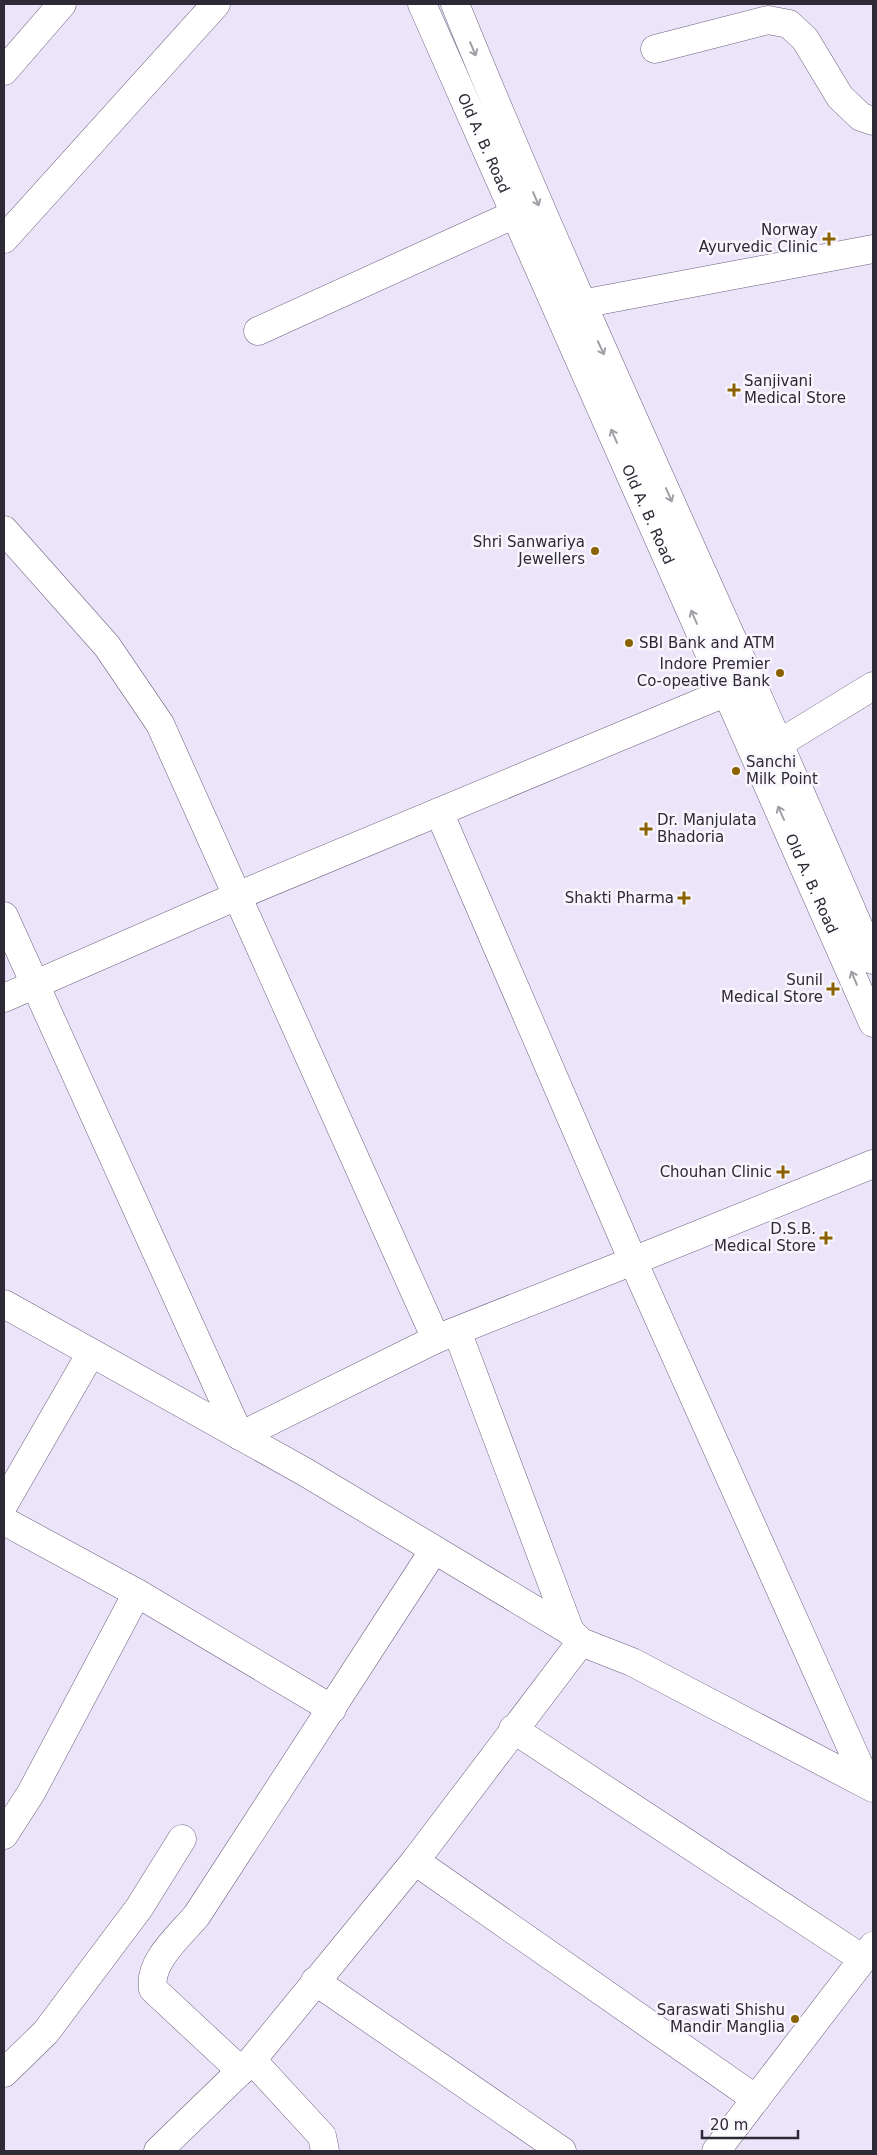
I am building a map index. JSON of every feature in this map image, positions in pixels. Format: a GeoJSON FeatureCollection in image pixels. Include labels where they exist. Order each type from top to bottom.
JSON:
{"type":"FeatureCollection","features":[{"type":"Feature","properties":{"kind":"street"},"geometry":{"type":"LineString","coordinates":[[4,72],[62,4]]}},
{"type":"Feature","properties":{"kind":"street"},"geometry":{"type":"LineString","coordinates":[[4,239],[216,4]]}},
{"type":"Feature","properties":{"kind":"street","name":"Old A. B. Road"},"geometry":{"type":"LineString","coordinates":[[422,4],[515,214],[568,304],[667,489],[780,743],[873,960]]}},
{"type":"Feature","properties":{"kind":"street","name":"Old A. B. Road"},"geometry":{"type":"LineString","coordinates":[[455,4],[568,304],[727,692],[873,1023]]}},
{"type":"Feature","properties":{"kind":"street"},"geometry":{"type":"LineString","coordinates":[[655,49],[768,20],[789,24],[805,39],[840,97],[861,117],[873,121]]}},
{"type":"Feature","properties":{"kind":"street"},"geometry":{"type":"LineString","coordinates":[[258,331],[515,214]]}},
{"type":"Feature","properties":{"kind":"street"},"geometry":{"type":"LineString","coordinates":[[568,304],[873,249]]}},
{"type":"Feature","properties":{"kind":"street"},"geometry":{"type":"LineString","coordinates":[[4,530],[107,646],[160,724],[237,896],[446,1335],[576,1637]]}},
{"type":"Feature","properties":{"kind":"street"},"geometry":{"type":"LineString","coordinates":[[780,743],[873,686]]}},
{"type":"Feature","properties":{"kind":"street"},"geometry":{"type":"LineString","coordinates":[[4,998],[237,896],[727,692]]}},
{"type":"Feature","properties":{"kind":"street"},"geometry":{"type":"LineString","coordinates":[[439,812],[633,1261],[871,1786]]}},
{"type":"Feature","properties":{"kind":"street"},"geometry":{"type":"LineString","coordinates":[[4,916],[240,1436]]}},
{"type":"Feature","properties":{"kind":"street"},"geometry":{"type":"LineString","coordinates":[[240,1436],[446,1335],[873,1164]]}},
{"type":"Feature","properties":{"kind":"street"},"geometry":{"type":"LineString","coordinates":[[4,1304],[240,1436],[434,1550],[576,1637],[632,1662],[871,1786]]}},
{"type":"Feature","properties":{"kind":"street"},"geometry":{"type":"LineString","coordinates":[[4,1504],[91,1353]]}},
{"type":"Feature","properties":{"kind":"street"},"geometry":{"type":"LineString","coordinates":[[4,1521],[136,1593],[332,1709]]}},
{"type":"Feature","properties":{"kind":"street"},"geometry":{"type":"LineString","coordinates":[[325,2151],[322,2136],[247,2065],[153,1989],[151,1979],[156,1965],[197,1916],[434,1550]]}},
{"type":"Feature","properties":{"kind":"street"},"geometry":{"type":"LineString","coordinates":[[4,1835],[31,1793],[136,1593]]}},
{"type":"Feature","properties":{"kind":"street"},"geometry":{"type":"LineString","coordinates":[[158,2151],[247,2065],[415,1861],[513,1729],[576,1637]]}},
{"type":"Feature","properties":{"kind":"street"},"geometry":{"type":"LineString","coordinates":[[513,1729],[868,1953],[716,2151]]}},
{"type":"Feature","properties":{"kind":"street"},"geometry":{"type":"LineString","coordinates":[[4,2073],[46,2032],[139,1908],[182,1839]]}},
{"type":"Feature","properties":{"kind":"street"},"geometry":{"type":"LineString","coordinates":[[415,1861],[756,2099]]}},
{"type":"Feature","properties":{"kind":"street"},"geometry":{"type":"LineString","coordinates":[[315,1981],[562,2151]]}},
{"type":"Feature","properties":{"kind":"place","name":"Norway Ayurvedic Clinic"},"geometry":{"type":"Point","coordinates":[829,239]}},
{"type":"Feature","properties":{"kind":"place","name":"Sanjivani Medical Store"},"geometry":{"type":"Point","coordinates":[734,390]}},
{"type":"Feature","properties":{"kind":"place","name":"Shri Sanwariya Jewellers"},"geometry":{"type":"Point","coordinates":[595,551]}},
{"type":"Feature","properties":{"kind":"place","name":"SBI Bank and ATM"},"geometry":{"type":"Point","coordinates":[629,643]}},
{"type":"Feature","properties":{"kind":"place","name":"Indore Premier Co-opeative Bank"},"geometry":{"type":"Point","coordinates":[780,673]}},
{"type":"Feature","properties":{"kind":"place","name":"Sanchi Milk Point"},"geometry":{"type":"Point","coordinates":[736,771]}},
{"type":"Feature","properties":{"kind":"place","name":"Dr. Manjulata Bhadoria"},"geometry":{"type":"Point","coordinates":[646,829]}},
{"type":"Feature","properties":{"kind":"place","name":"Shakti Pharma"},"geometry":{"type":"Point","coordinates":[684,898]}},
{"type":"Feature","properties":{"kind":"place","name":"Sunil Medical Store"},"geometry":{"type":"Point","coordinates":[833,989]}},
{"type":"Feature","properties":{"kind":"place","name":"Chouhan Clinic"},"geometry":{"type":"Point","coordinates":[783,1172]}},
{"type":"Feature","properties":{"kind":"place","name":"D.S.B. Medical Store"},"geometry":{"type":"Point","coordinates":[826,1238]}},
{"type":"Feature","properties":{"kind":"place","name":"Saraswati Shishu Mandir Manglia"},"geometry":{"type":"Point","coordinates":[795,2019]}}]}
